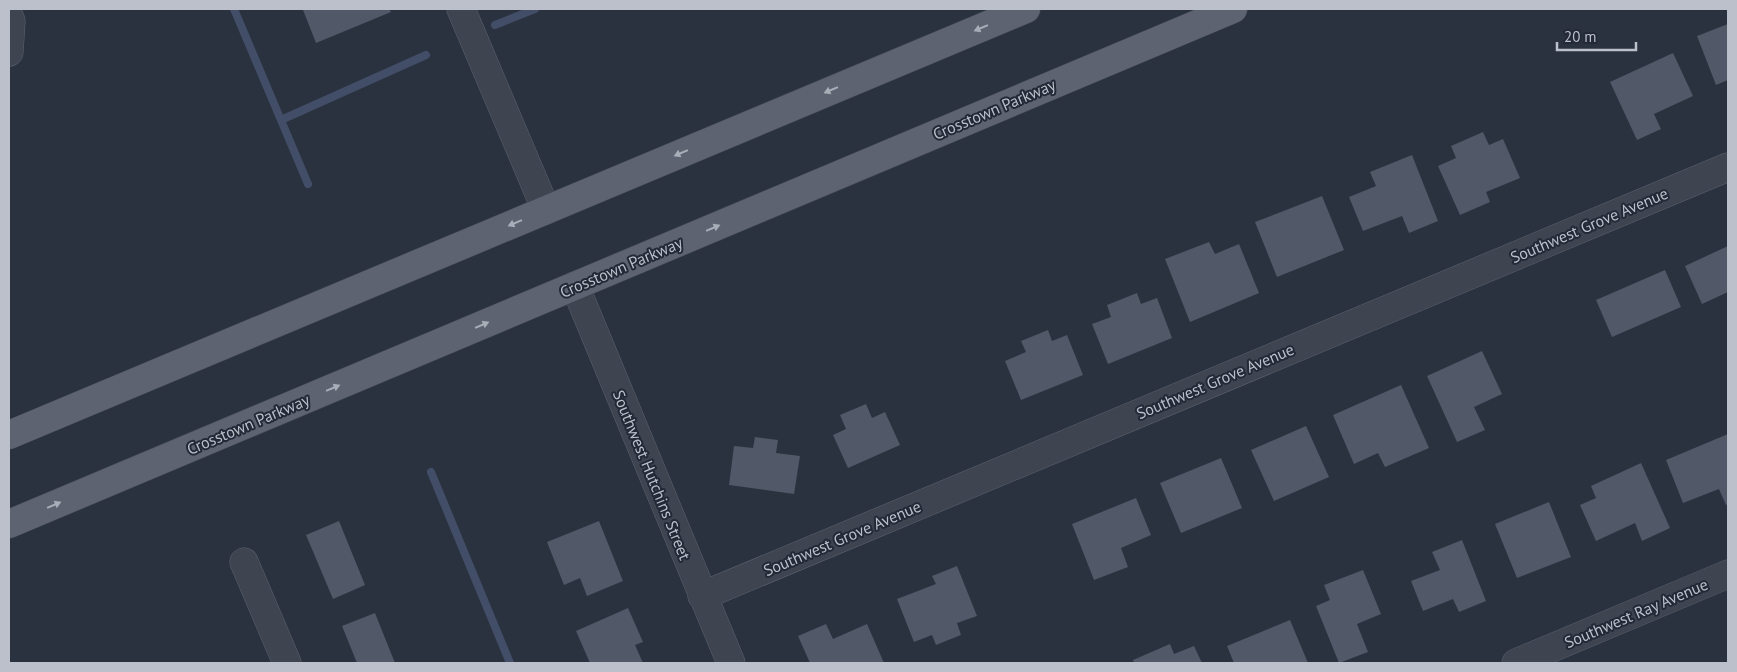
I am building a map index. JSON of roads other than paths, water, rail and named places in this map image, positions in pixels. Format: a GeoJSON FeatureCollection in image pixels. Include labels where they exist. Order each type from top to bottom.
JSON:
{"type":"FeatureCollection","features":[{"type":"Feature","properties":{"kind":"main road"},"geometry":{"type":"LineString","coordinates":[[9,435],[1026,9]]}},
{"type":"Feature","properties":{"kind":"main road","name":"Crosstown Parkway"},"geometry":{"type":"LineString","coordinates":[[9,524],[1233,9]]}},
{"type":"Feature","properties":{"kind":"street"},"geometry":{"type":"LineString","coordinates":[[461,9],[546,210]]}},
{"type":"Feature","properties":{"kind":"street"},"geometry":{"type":"LineString","coordinates":[[9,16],[11,21],[9,52]]}},
{"type":"Feature","properties":{"kind":"street","name":"Southwest Grove Avenue"},"geometry":{"type":"LineString","coordinates":[[702,596],[1728,167]]}},
{"type":"Feature","properties":{"kind":"street","name":"Southwest Hutchins Street"},"geometry":{"type":"LineString","coordinates":[[575,286],[731,663]]}},
{"type":"Feature","properties":{"kind":"street"},"geometry":{"type":"LineString","coordinates":[[244,562],[287,663]]}},
{"type":"Feature","properties":{"kind":"street","name":"Southwest Ray Avenue"},"geometry":{"type":"LineString","coordinates":[[1516,663],[1728,574]]}},
{"type":"Feature","properties":{"kind":"waterway"},"geometry":{"type":"LineString","coordinates":[[234,9],[308,184]]}},
{"type":"Feature","properties":{"kind":"waterway"},"geometry":{"type":"LineString","coordinates":[[495,25],[535,9]]}},
{"type":"Feature","properties":{"kind":"waterway"},"geometry":{"type":"LineString","coordinates":[[281,120],[426,55]]}},
{"type":"Feature","properties":{"kind":"waterway"},"geometry":{"type":"LineString","coordinates":[[431,472],[510,663]]}}]}
